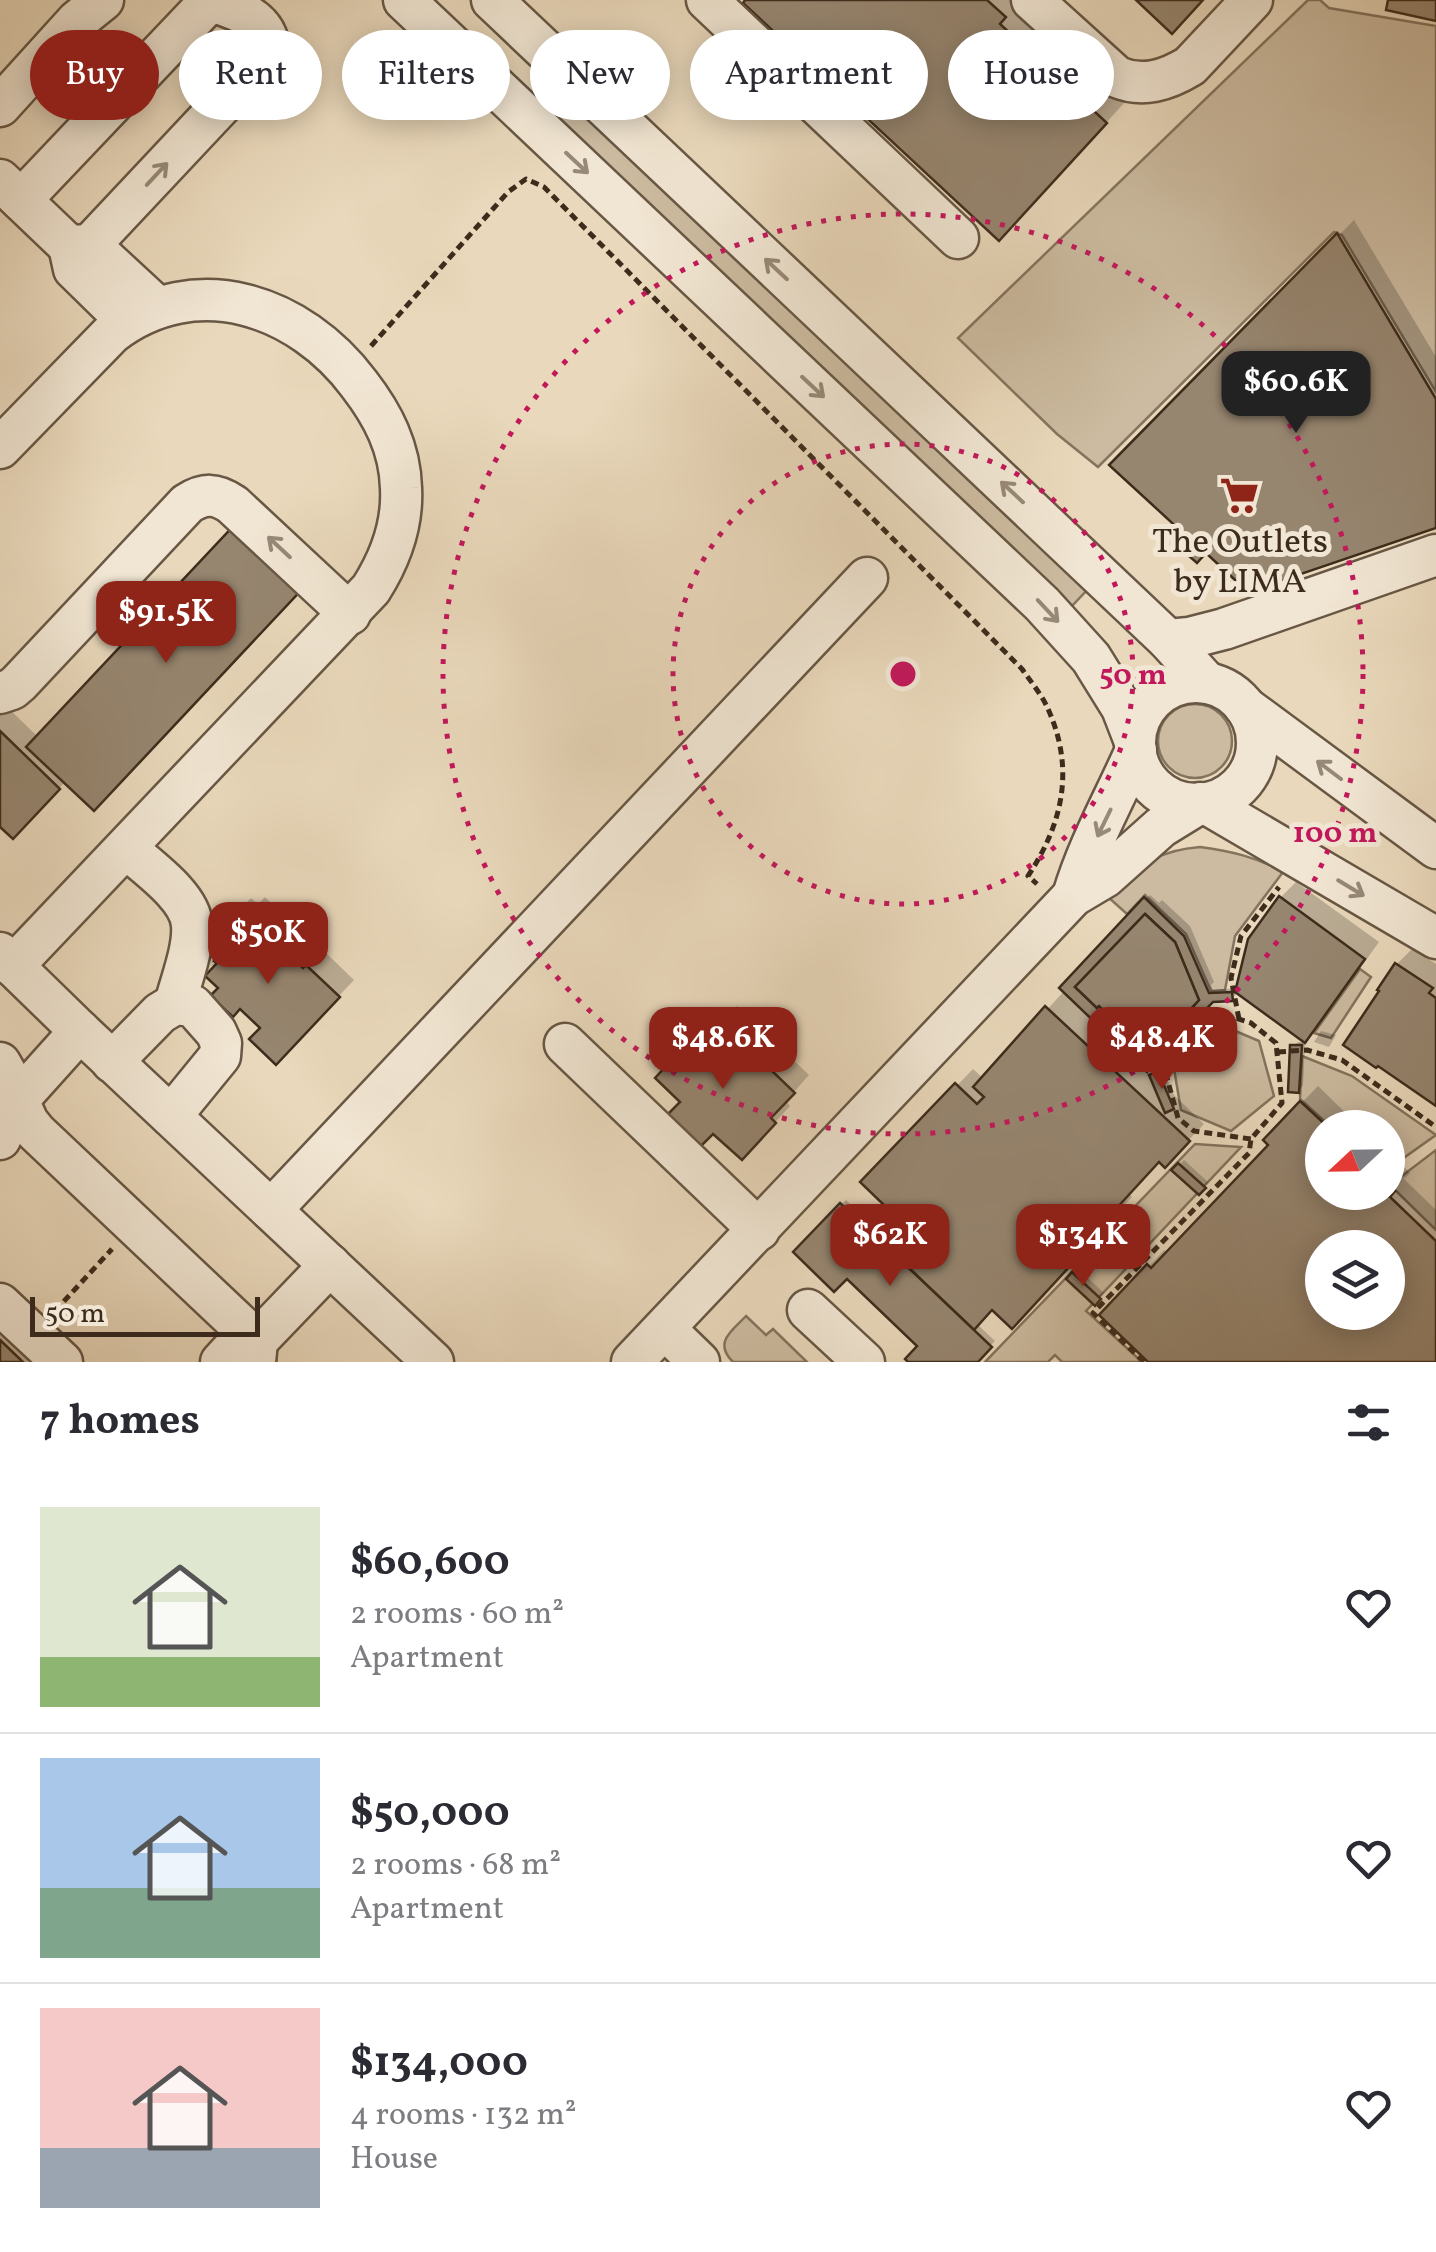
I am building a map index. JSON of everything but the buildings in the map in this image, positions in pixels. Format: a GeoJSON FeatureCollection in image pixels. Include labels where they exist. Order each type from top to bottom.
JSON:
{"type":"FeatureCollection","features":[{"type":"Feature","properties":{"kind":"street"},"geometry":{"type":"LineString","coordinates":[[0,106],[78,21],[104,0]]}},
{"type":"Feature","properties":{"kind":"street"},"geometry":{"type":"LineString","coordinates":[[80,245],[265,58],[269,42],[261,26],[244,14],[208,0],[10,190],[80,245],[142,314]]}},
{"type":"Feature","properties":{"kind":"street"},"geometry":{"type":"LineString","coordinates":[[404,0],[1042,604],[1092,658],[1122,708],[1139,766],[1154,789],[1179,802],[1203,803],[1436,938]]}},
{"type":"Feature","properties":{"kind":"street"},"geometry":{"type":"LineString","coordinates":[[492,0],[1168,640],[1206,682]]}},
{"type":"Feature","properties":{"kind":"street"},"geometry":{"type":"LineString","coordinates":[[1032,0],[1104,67],[1130,82],[1160,80],[1190,66],[1252,0]]}},
{"type":"Feature","properties":{"kind":"street"},"geometry":{"type":"LineString","coordinates":[[718,4],[958,238]]}},
{"type":"Feature","properties":{"kind":"street"},"geometry":{"type":"LineString","coordinates":[[0,448],[112,333],[142,314],[178,301],[201,300],[249,306],[301,328],[349,371],[390,432],[402,489],[400,518],[385,567],[371,589],[126,848],[6,960],[433,1362]]}},
{"type":"Feature","properties":{"kind":"street"},"geometry":{"type":"LineString","coordinates":[[0,692],[19,684],[187,504],[205,495],[213,494],[234,505],[350,614]]}},
{"type":"Feature","properties":{"kind":"street"},"geometry":{"type":"LineString","coordinates":[[1168,640],[1224,628],[1436,556]]}},
{"type":"Feature","properties":{"kind":"street"},"geometry":{"type":"LineString","coordinates":[[270,1210],[867,578]]}},
{"type":"Feature","properties":{"kind":"street"},"geometry":{"type":"LineString","coordinates":[[1068,902],[1135,744],[1141,714],[1158,694],[1181,683],[1206,682],[1228,690],[1245,707],[1436,848]]}},
{"type":"Feature","properties":{"kind":"street"},"geometry":{"type":"LineString","coordinates":[[632,1362],[1068,902],[1105,878],[1161,827],[1203,803],[1230,794],[1247,777],[1256,754],[1255,729],[1245,707]]}},
{"type":"Feature","properties":{"kind":"street"},"geometry":{"type":"LineString","coordinates":[[126,848],[183,900],[189,912],[192,938],[176,1004]]}},
{"type":"Feature","properties":{"kind":"street"},"geometry":{"type":"LineString","coordinates":[[112,1062],[160,1012],[176,1004],[193,1006],[221,1043],[220,1056],[170,1116]]}},
{"type":"Feature","properties":{"kind":"street"},"geometry":{"type":"LineString","coordinates":[[9,1106],[80,1031]]}},
{"type":"Feature","properties":{"kind":"street"},"geometry":{"type":"LineString","coordinates":[[566,1044],[759,1230]]}},
{"type":"Feature","properties":{"kind":"street"},"geometry":{"type":"LineString","coordinates":[[0,1063],[12,1084],[0,1140]]}},
{"type":"Feature","properties":{"kind":"street"},"geometry":{"type":"LineString","coordinates":[[9,1106],[134,1225],[256,1352]]}},
{"type":"Feature","properties":{"kind":"street"},"geometry":{"type":"LineString","coordinates":[[256,1352],[330,1264]]}},
{"type":"Feature","properties":{"kind":"street"},"geometry":{"type":"LineString","coordinates":[[0,1304],[30,1349]]}},
{"type":"Feature","properties":{"kind":"street"},"geometry":{"type":"LineString","coordinates":[[808,1310],[864,1362]]}},
{"type":"Feature","properties":{"kind":"street"},"geometry":{"type":"LineString","coordinates":[[665,1329],[699,1362]]}},
{"type":"Feature","properties":{"kind":"street"},"geometry":{"type":"LineString","coordinates":[[221,1362],[233,1348],[256,1352]]}},
{"type":"Feature","properties":{"kind":"path"},"geometry":{"type":"LineString","coordinates":[[349,371],[508,192],[526,179],[544,187],[1022,669],[1047,707],[1060,742],[1064,775],[1054,829],[1028,876],[1068,902]]}},
{"type":"Feature","properties":{"kind":"path"},"geometry":{"type":"LineString","coordinates":[[1239,1019],[1231,978],[1241,936],[1284,880],[1294,887],[1312,865]]}},
{"type":"Feature","properties":{"kind":"path"},"geometry":{"type":"LineString","coordinates":[[1144,1362],[1093,1313],[1250,1153],[1252,1138],[1282,1103],[1276,1043],[1251,1022],[1214,1011],[1199,1021],[1162,1060],[1178,1118],[1194,1131],[1252,1138]]}},
{"type":"Feature","properties":{"kind":"path"},"geometry":{"type":"LineString","coordinates":[[1278,1052],[1307,1050],[1342,1060],[1436,1127]]}},
{"type":"Feature","properties":{"kind":"path"},"geometry":{"type":"LineString","coordinates":[[30,1349],[134,1225]]}},
{"type":"Feature","properties":{"kind":"shaded area"},"geometry":{"type":"Polygon","coordinates":[[[1308,0],[1320,0],[1329,8],[1436,26],[1436,392],[1342,235],[1334,232],[1098,467],[1057,434],[958,338],[1308,0]]]}},
{"type":"Feature","properties":{"kind":"shaded area"},"geometry":{"type":"Polygon","coordinates":[[[557,120],[593,120],[1088,589],[1071,607],[557,120]]]}},
{"type":"Feature","properties":{"kind":"shaded area"},"geometry":{"type":"Polygon","coordinates":[[[1195,704],[1209,706],[1221,715],[1230,727],[1230,755],[1221,767],[1209,776],[1195,778],[1181,776],[1169,767],[1160,755],[1158,741],[1160,727],[1169,715],[1181,706],[1195,704]]]}},
{"type":"Feature","properties":{"kind":"shaded area"},"geometry":{"type":"Polygon","coordinates":[[[1200,847],[1243,855],[1283,872],[1235,936],[1225,990],[1211,991],[1186,934],[1145,895],[1127,914],[1108,897],[1159,857],[1200,847]]]}},
{"type":"Feature","properties":{"kind":"shaded area"},"geometry":{"type":"Polygon","coordinates":[[[1360,969],[1371,977],[1331,1038],[1314,1033],[1360,969]]]}},
{"type":"Feature","properties":{"kind":"shaded area"},"geometry":{"type":"Polygon","coordinates":[[[1214,1022],[1259,1041],[1274,1096],[1231,1131],[1181,1110],[1172,1057],[1203,1026],[1214,1022]]]}},
{"type":"Feature","properties":{"kind":"shaded area"},"geometry":{"type":"Polygon","coordinates":[[[1302,1056],[1352,1076],[1400,1110],[1312,1110],[1300,1099],[1302,1056]]]}},
{"type":"Feature","properties":{"kind":"shaded area"},"geometry":{"type":"Polygon","coordinates":[[[1405,1113],[1436,1135],[1405,1157],[1405,1113]]]}},
{"type":"Feature","properties":{"kind":"shaded area"},"geometry":{"type":"Polygon","coordinates":[[[1195,1144],[1241,1147],[1086,1311],[1140,1360],[1062,1362],[1055,1355],[1048,1362],[985,1362],[1195,1144]]]}},
{"type":"Feature","properties":{"kind":"shaded area"},"geometry":{"type":"Polygon","coordinates":[[[1436,1150],[1436,1230],[1405,1200],[1405,1174],[1436,1150]]]}},
{"type":"Feature","properties":{"kind":"shaded area"},"geometry":{"type":"Polygon","coordinates":[[[746,1316],[766,1335],[773,1329],[807,1362],[733,1362],[725,1343],[746,1316]]]}},
{"type":"Feature","properties":{"kind":"place","name":"The Outlets by LIMA"},"geometry":{"type":"Point","coordinates":[1240,496]}}]}
